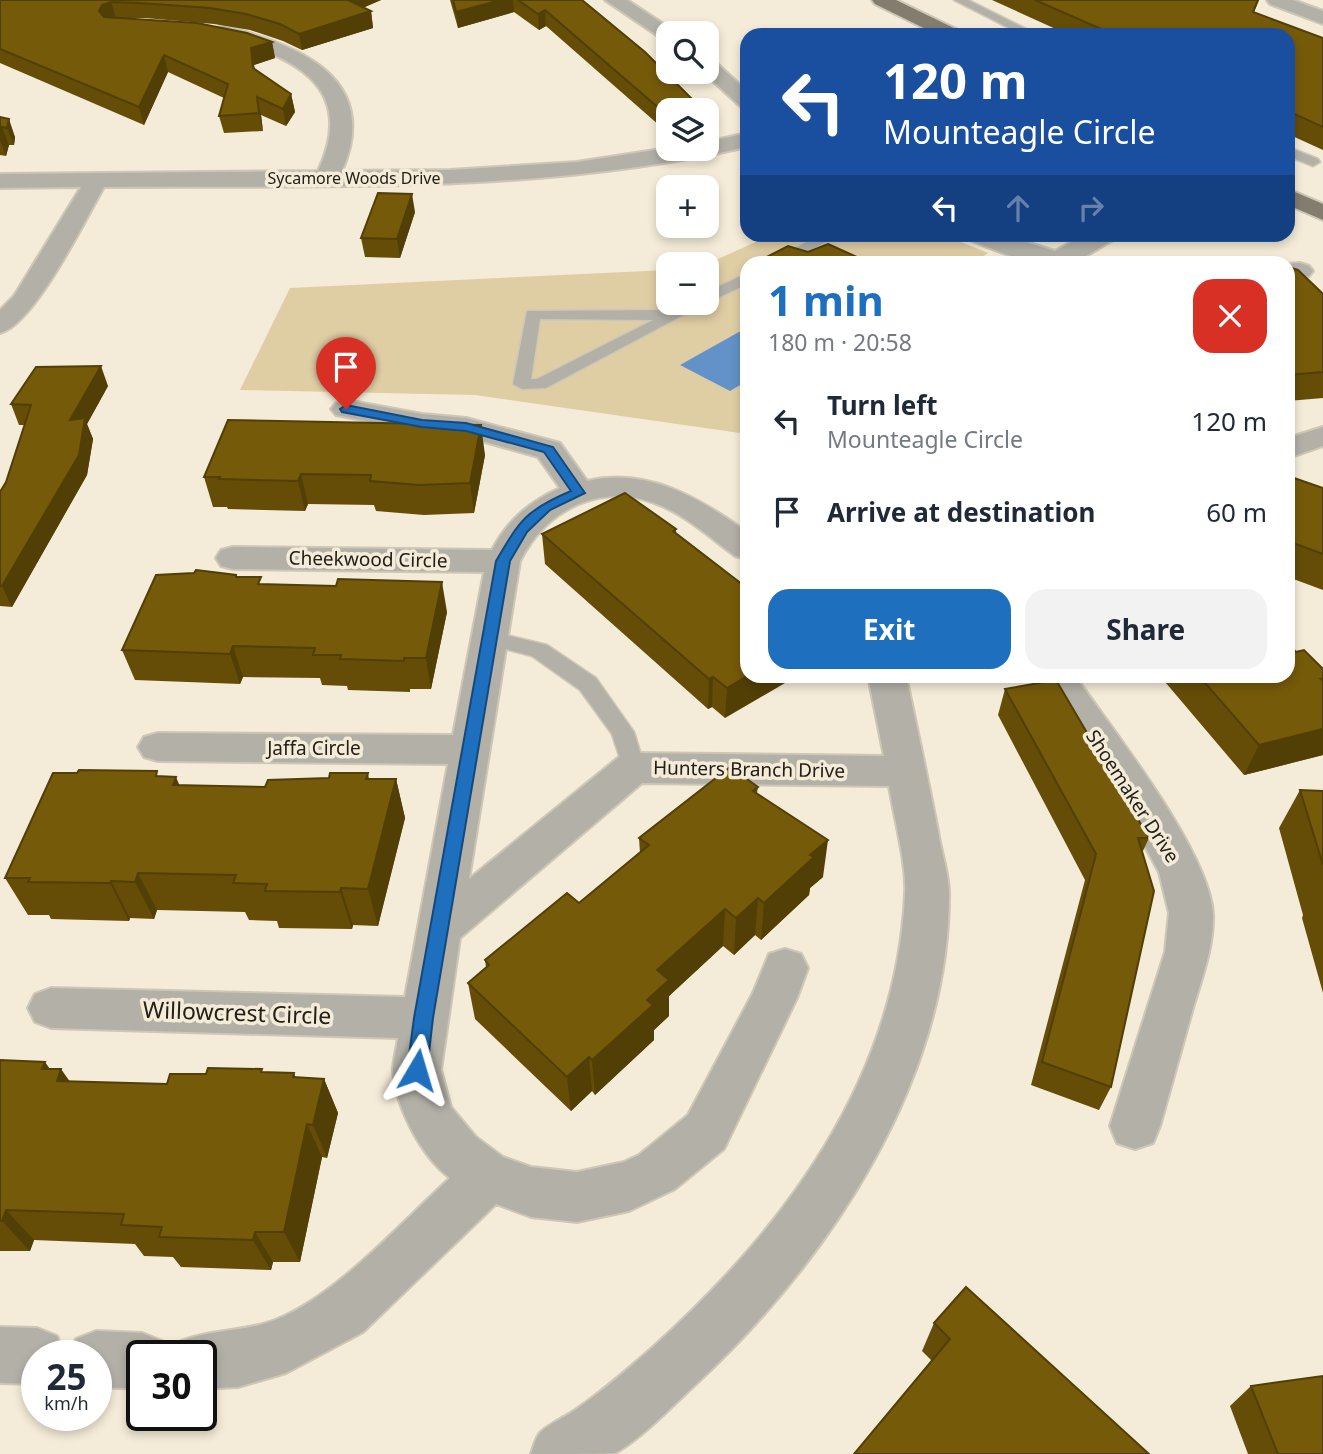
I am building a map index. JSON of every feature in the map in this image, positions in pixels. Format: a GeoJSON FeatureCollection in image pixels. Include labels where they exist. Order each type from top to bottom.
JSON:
{"type":"FeatureCollection","features":[{"type":"Feature","properties":{"kind":"main road"},"geometry":{"type":"LineString","coordinates":[[881,0],[939,28]]}},
{"type":"Feature","properties":{"kind":"main road"},"geometry":{"type":"LineString","coordinates":[[1295,200],[1323,212]]}},
{"type":"Feature","properties":{"kind":"street"},"geometry":{"type":"LineString","coordinates":[[614,0],[656,26]]}},
{"type":"Feature","properties":{"kind":"street"},"geometry":{"type":"LineString","coordinates":[[1276,0],[1323,18]]}},
{"type":"Feature","properties":{"kind":"street"},"geometry":{"type":"LineString","coordinates":[[204,29],[240,36],[284,52],[305,65],[329,86],[344,120],[341,146],[327,178]]}},
{"type":"Feature","properties":{"kind":"street"},"geometry":{"type":"LineString","coordinates":[[719,76],[740,96]]}},
{"type":"Feature","properties":{"kind":"street","name":"Sycamore Woods Drive"},"geometry":{"type":"LineString","coordinates":[[719,146],[740,142]]}},
{"type":"Feature","properties":{"kind":"street","name":"Sycamore Woods Drive"},"geometry":{"type":"LineString","coordinates":[[0,181],[515,174],[656,158]]}},
{"type":"Feature","properties":{"kind":"street"},"geometry":{"type":"LineString","coordinates":[[0,325],[24,301],[97,180]]}},
{"type":"Feature","properties":{"kind":"street"},"geometry":{"type":"LineString","coordinates":[[1064,256],[1091,242]]}},
{"type":"Feature","properties":{"kind":"street"},"geometry":{"type":"LineString","coordinates":[[1018,244],[1044,256]]}},
{"type":"Feature","properties":{"kind":"street"},"geometry":{"type":"LineString","coordinates":[[346,409],[422,424],[466,427],[548,450],[579,493]]}},
{"type":"Feature","properties":{"kind":"street"},"geometry":{"type":"LineString","coordinates":[[1295,446],[1323,436]]}},
{"type":"Feature","properties":{"kind":"street"},"geometry":{"type":"LineString","coordinates":[[1295,459],[1323,469]]}},
{"type":"Feature","properties":{"kind":"street"},"geometry":{"type":"LineString","coordinates":[[740,543],[676,500],[647,489],[618,485],[579,493],[545,507],[522,529],[503,561],[417,1070],[430,1118],[458,1154],[488,1177],[531,1192],[577,1197],[629,1186],[657,1172],[706,1132],[775,998],[785,968]]}},
{"type":"Feature","properties":{"kind":"street","name":"Cheekwood Circle"},"geometry":{"type":"LineString","coordinates":[[233,558],[503,561]]}},
{"type":"Feature","properties":{"kind":"street"},"geometry":{"type":"LineString","coordinates":[[560,1454],[590,1438],[699,1345],[775,1264],[836,1180],[876,1104],[906,1025],[922,965],[927,891],[907,771],[888,683]]}},
{"type":"Feature","properties":{"kind":"street","name":"Shoemaker Drive"},"geometry":{"type":"LineString","coordinates":[[1061,683],[1140,800],[1180,870],[1191,913],[1186,952],[1135,1126]]}},
{"type":"Feature","properties":{"kind":"street","name":"Jaffa Circle"},"geometry":{"type":"LineString","coordinates":[[158,747],[470,750]]}},
{"type":"Feature","properties":{"kind":"street","name":"Hunters Branch Drive"},"geometry":{"type":"LineString","coordinates":[[439,929],[633,768],[907,771]]}},
{"type":"Feature","properties":{"kind":"street","name":"Willowcrest Circle"},"geometry":{"type":"LineString","coordinates":[[51,1008],[424,1018]]}},
{"type":"Feature","properties":{"kind":"street"},"geometry":{"type":"LineString","coordinates":[[217,1360],[238,1359],[286,1345],[344,1313],[488,1177]]}},
{"type":"Feature","properties":{"kind":"street"},"geometry":{"type":"LineString","coordinates":[[0,1355],[21,1356]]}},
{"type":"Feature","properties":{"kind":"lane"},"geometry":{"type":"LineString","coordinates":[[959,0],[1017,28]]}},
{"type":"Feature","properties":{"kind":"lane"},"geometry":{"type":"LineString","coordinates":[[1295,154],[1312,162]]}},
{"type":"Feature","properties":{"kind":"lane"},"geometry":{"type":"LineString","coordinates":[[790,256],[817,242]]}},
{"type":"Feature","properties":{"kind":"lane"},"geometry":{"type":"LineString","coordinates":[[719,292],[740,282]]}},
{"type":"Feature","properties":{"kind":"lane"},"geometry":{"type":"LineString","coordinates":[[533,314],[674,315],[540,384],[522,384],[533,314]]}},
{"type":"Feature","properties":{"kind":"lane"},"geometry":{"type":"LineString","coordinates":[[490,638],[539,650],[588,684],[622,732],[633,768]]}},
{"type":"Feature","properties":{"kind":"shaded area"},"geometry":{"type":"Polygon","coordinates":[[[756,242],[961,242],[988,253],[984,256],[740,256],[740,433],[475,395],[240,390],[290,288],[656,271],[656,315],[719,315],[719,259],[756,242]]]}},
{"type":"Feature","properties":{"kind":"water"},"geometry":{"type":"Polygon","coordinates":[[[740,331],[740,385],[730,391],[680,365],[740,331]]]}},
{"type":"Feature","properties":{"kind":"building"},"geometry":{"type":"Polygon","coordinates":[[[0,0],[348,0],[371,11],[299,34],[280,24],[246,14],[210,8],[111,2],[102,5],[99,11],[104,17],[197,23],[247,33],[272,42],[251,48],[253,68],[291,94],[283,109],[257,97],[259,113],[219,116],[228,84],[164,55],[139,107],[0,49],[0,0]]]}},
{"type":"Feature","properties":{"kind":"building"},"geometry":{"type":"Polygon","coordinates":[[[453,0],[501,0],[456,12],[453,0]]]}},
{"type":"Feature","properties":{"kind":"building"},"geometry":{"type":"Polygon","coordinates":[[[518,0],[582,0],[656,63],[656,84],[677,84],[691,98],[656,98],[656,106],[545,10],[538,14],[518,0]]]}},
{"type":"Feature","properties":{"kind":"building"},"geometry":{"type":"Polygon","coordinates":[[[1035,0],[1258,0],[1253,12],[1323,38],[1323,127],[1295,114],[1295,28],[1099,28],[1035,0]]]}},
{"type":"Feature","properties":{"kind":"building"},"geometry":{"type":"Polygon","coordinates":[[[0,117],[9,119],[7,128],[2,127],[0,135],[0,117]]]}},
{"type":"Feature","properties":{"kind":"building"},"geometry":{"type":"Polygon","coordinates":[[[378,193],[412,194],[397,239],[361,238],[378,193]]]}},
{"type":"Feature","properties":{"kind":"building"},"geometry":{"type":"Polygon","coordinates":[[[828,244],[855,256],[769,256],[788,246],[808,252],[828,244]]]}},
{"type":"Feature","properties":{"kind":"building"},"geometry":{"type":"Polygon","coordinates":[[[1295,269],[1323,294],[1323,372],[1295,374],[1295,269]]]}},
{"type":"Feature","properties":{"kind":"building"},"geometry":{"type":"Polygon","coordinates":[[[101,366],[70,420],[85,418],[79,455],[0,586],[0,492],[6,482],[31,405],[11,404],[36,367],[101,366]]]}},
{"type":"Feature","properties":{"kind":"building"},"geometry":{"type":"Polygon","coordinates":[[[228,420],[481,425],[470,483],[419,485],[370,481],[371,475],[301,474],[298,481],[204,477],[228,420]]]}},
{"type":"Feature","properties":{"kind":"building"},"geometry":{"type":"Polygon","coordinates":[[[1295,478],[1323,488],[1323,554],[1295,544],[1295,478]]]}},
{"type":"Feature","properties":{"kind":"building"},"geometry":{"type":"Polygon","coordinates":[[[625,493],[676,529],[673,531],[740,583],[740,680],[727,688],[713,677],[709,679],[542,534],[625,493]]]}},
{"type":"Feature","properties":{"kind":"building"},"geometry":{"type":"Polygon","coordinates":[[[196,570],[236,577],[261,577],[258,584],[336,586],[338,579],[442,582],[426,658],[404,658],[404,661],[340,659],[341,655],[313,655],[315,648],[233,646],[230,654],[122,650],[156,575],[194,573],[196,570]]]}},
{"type":"Feature","properties":{"kind":"building"},"geometry":{"type":"Polygon","coordinates":[[[1304,650],[1323,669],[1323,729],[1259,745],[1205,683],[1295,683],[1295,651],[1304,650]]]}},
{"type":"Feature","properties":{"kind":"building"},"geometry":{"type":"Polygon","coordinates":[[[1039,683],[1058,683],[1149,838],[1138,838],[1154,891],[1111,1087],[1042,1062],[1096,854],[1005,689],[1039,683]]]}},
{"type":"Feature","properties":{"kind":"building"},"geometry":{"type":"Polygon","coordinates":[[[730,767],[758,787],[753,791],[828,840],[810,855],[814,857],[764,903],[758,898],[736,918],[725,909],[657,970],[669,980],[647,1000],[653,1005],[592,1060],[589,1057],[567,1077],[468,983],[489,965],[485,960],[567,893],[579,903],[649,845],[639,838],[730,767]]]}},
{"type":"Feature","properties":{"kind":"building"},"geometry":{"type":"Polygon","coordinates":[[[79,770],[157,771],[156,776],[176,777],[173,785],[265,787],[268,780],[329,778],[330,773],[368,773],[366,779],[396,779],[368,889],[341,888],[340,892],[265,891],[267,884],[233,883],[236,875],[138,873],[135,882],[110,883],[28,882],[30,878],[5,878],[53,773],[77,773],[79,770]]]}},
{"type":"Feature","properties":{"kind":"building"},"geometry":{"type":"Polygon","coordinates":[[[1300,790],[1323,791],[1323,865],[1300,790]]]}},
{"type":"Feature","properties":{"kind":"building"},"geometry":{"type":"Polygon","coordinates":[[[0,1060],[45,1062],[42,1069],[61,1069],[57,1081],[167,1084],[170,1074],[206,1074],[208,1068],[262,1069],[261,1072],[294,1073],[293,1077],[324,1079],[313,1125],[307,1124],[284,1232],[255,1232],[253,1240],[159,1237],[162,1227],[121,1225],[124,1214],[6,1210],[0,1221],[0,1060]]]}},
{"type":"Feature","properties":{"kind":"building"},"geometry":{"type":"Polygon","coordinates":[[[966,1287],[1149,1454],[854,1454],[950,1339],[934,1323],[966,1287]]]}},
{"type":"Feature","properties":{"kind":"building"},"geometry":{"type":"Polygon","coordinates":[[[1323,1376],[1323,1454],[1278,1454],[1251,1386],[1323,1376]]]}},
{"type":"Feature","properties":{"kind":"route"},"geometry":{"type":"LineString","coordinates":[[346,409],[422,424],[466,427],[548,450],[579,493],[545,507],[522,529],[503,561],[417,1070]]}}]}
